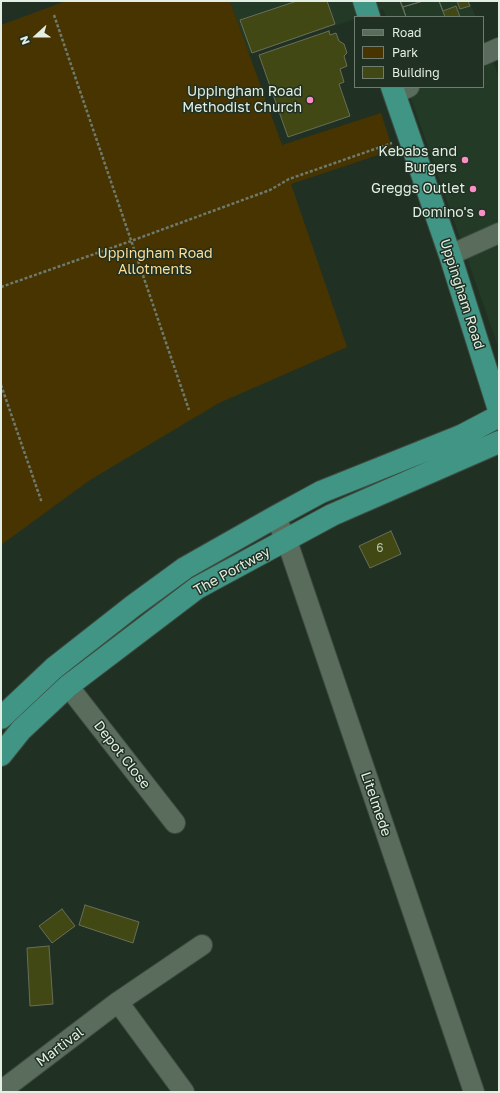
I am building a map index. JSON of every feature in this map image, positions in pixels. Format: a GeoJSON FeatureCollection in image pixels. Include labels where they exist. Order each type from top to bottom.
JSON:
{"type":"FeatureCollection","features":[{"type":"Feature","properties":{"kind":"highway"},"geometry":{"type":"LineString","coordinates":[[364,1],[369,16]]}},
{"type":"Feature","properties":{"kind":"highway","name":"Uppingham Road"},"geometry":{"type":"LineString","coordinates":[[399,89],[409,136],[450,255],[499,410]]}},
{"type":"Feature","properties":{"kind":"highway","name":"The Portwey"},"geometry":{"type":"LineString","coordinates":[[1,718],[54,668],[133,606],[185,568],[321,492],[461,436],[499,416]]}},
{"type":"Feature","properties":{"kind":"highway","name":"The Portwey"},"geometry":{"type":"LineString","coordinates":[[1,755],[22,730],[68,686],[197,588],[287,541],[332,515],[499,442]]}},
{"type":"Feature","properties":{"kind":"street"},"geometry":{"type":"LineString","coordinates":[[484,55],[499,48]]}},
{"type":"Feature","properties":{"kind":"street"},"geometry":{"type":"LineString","coordinates":[[450,255],[499,233]]}},
{"type":"Feature","properties":{"kind":"street","name":"Litelmede"},"geometry":{"type":"LineString","coordinates":[[275,517],[287,541],[474,1092]]}},
{"type":"Feature","properties":{"kind":"street","name":"Depot Close"},"geometry":{"type":"LineString","coordinates":[[68,686],[175,823]]}},
{"type":"Feature","properties":{"kind":"street","name":"Martival"},"geometry":{"type":"LineString","coordinates":[[1,1091],[118,1002],[202,945]]}},
{"type":"Feature","properties":{"kind":"street"},"geometry":{"type":"LineString","coordinates":[[118,1002],[184,1092]]}},
{"type":"Feature","properties":{"kind":"path"},"geometry":{"type":"LineString","coordinates":[[54,15],[189,410]]}},
{"type":"Feature","properties":{"kind":"path"},"geometry":{"type":"LineString","coordinates":[[1,287],[270,190],[289,179],[409,136]]}},
{"type":"Feature","properties":{"kind":"path"},"geometry":{"type":"LineString","coordinates":[[1,385],[42,503]]}},
{"type":"Feature","properties":{"kind":"shaded area"},"geometry":{"type":"Polygon","coordinates":[[[230,1],[469,1],[476,16],[386,16],[383,9],[363,16],[354,16],[354,19],[249,54],[230,1]]]}},
{"type":"Feature","properties":{"kind":"shaded area"},"geometry":{"type":"Polygon","coordinates":[[[484,39],[499,77],[499,349],[407,88],[484,88],[484,39]]]}},
{"type":"Feature","properties":{"kind":"green space","name":"Uppingham Road Allotments"},"geometry":{"type":"Polygon","coordinates":[[[66,1],[230,1],[282,145],[381,113],[393,150],[291,184],[347,347],[219,403],[90,480],[1,545],[1,25],[66,1]]]}},
{"type":"Feature","properties":{"kind":"building"},"geometry":{"type":"Polygon","coordinates":[[[297,1],[327,1],[335,24],[252,53],[240,20],[297,1]]]}},
{"type":"Feature","properties":{"kind":"building"},"geometry":{"type":"Polygon","coordinates":[[[400,1],[439,1],[443,11],[456,6],[460,16],[406,16],[400,1]]]}},
{"type":"Feature","properties":{"kind":"building"},"geometry":{"type":"Polygon","coordinates":[[[400,1],[423,1],[403,7],[400,1]]]}},
{"type":"Feature","properties":{"kind":"building"},"geometry":{"type":"Polygon","coordinates":[[[423,1],[439,1],[445,16],[406,16],[403,7],[423,1]]]}},
{"type":"Feature","properties":{"kind":"building"},"geometry":{"type":"Polygon","coordinates":[[[457,1],[468,1],[470,6],[460,9],[457,1]]]}},
{"type":"Feature","properties":{"kind":"building","name":"Uppingham Road Methodist Church"},"geometry":{"type":"Polygon","coordinates":[[[329,31],[330,35],[336,33],[339,41],[344,44],[347,53],[344,56],[347,66],[340,69],[344,82],[339,84],[350,116],[288,137],[259,55],[329,31]]]}},
{"type":"Feature","properties":{"kind":"building"},"geometry":{"type":"Polygon","coordinates":[[[391,531],[401,554],[370,568],[359,546],[391,531]]]}},
{"type":"Feature","properties":{"kind":"building"},"geometry":{"type":"Polygon","coordinates":[[[85,905],[139,922],[133,943],[79,925],[85,905]]]}},
{"type":"Feature","properties":{"kind":"building"},"geometry":{"type":"Polygon","coordinates":[[[62,909],[75,926],[52,943],[39,926],[62,909]]]}},
{"type":"Feature","properties":{"kind":"building"},"geometry":{"type":"Polygon","coordinates":[[[49,946],[53,1004],[30,1006],[27,948],[49,946]]]}},
{"type":"Feature","properties":{"kind":"place","name":"Uppingham Road Methodist Church"},"geometry":{"type":"Point","coordinates":[310,100]}},
{"type":"Feature","properties":{"kind":"place","name":"Kebabs and Burgers"},"geometry":{"type":"Point","coordinates":[465,160]}},
{"type":"Feature","properties":{"kind":"place","name":"Greggs Outlet"},"geometry":{"type":"Point","coordinates":[473,189]}},
{"type":"Feature","properties":{"kind":"place","name":"Domino's"},"geometry":{"type":"Point","coordinates":[482,213]}}]}
